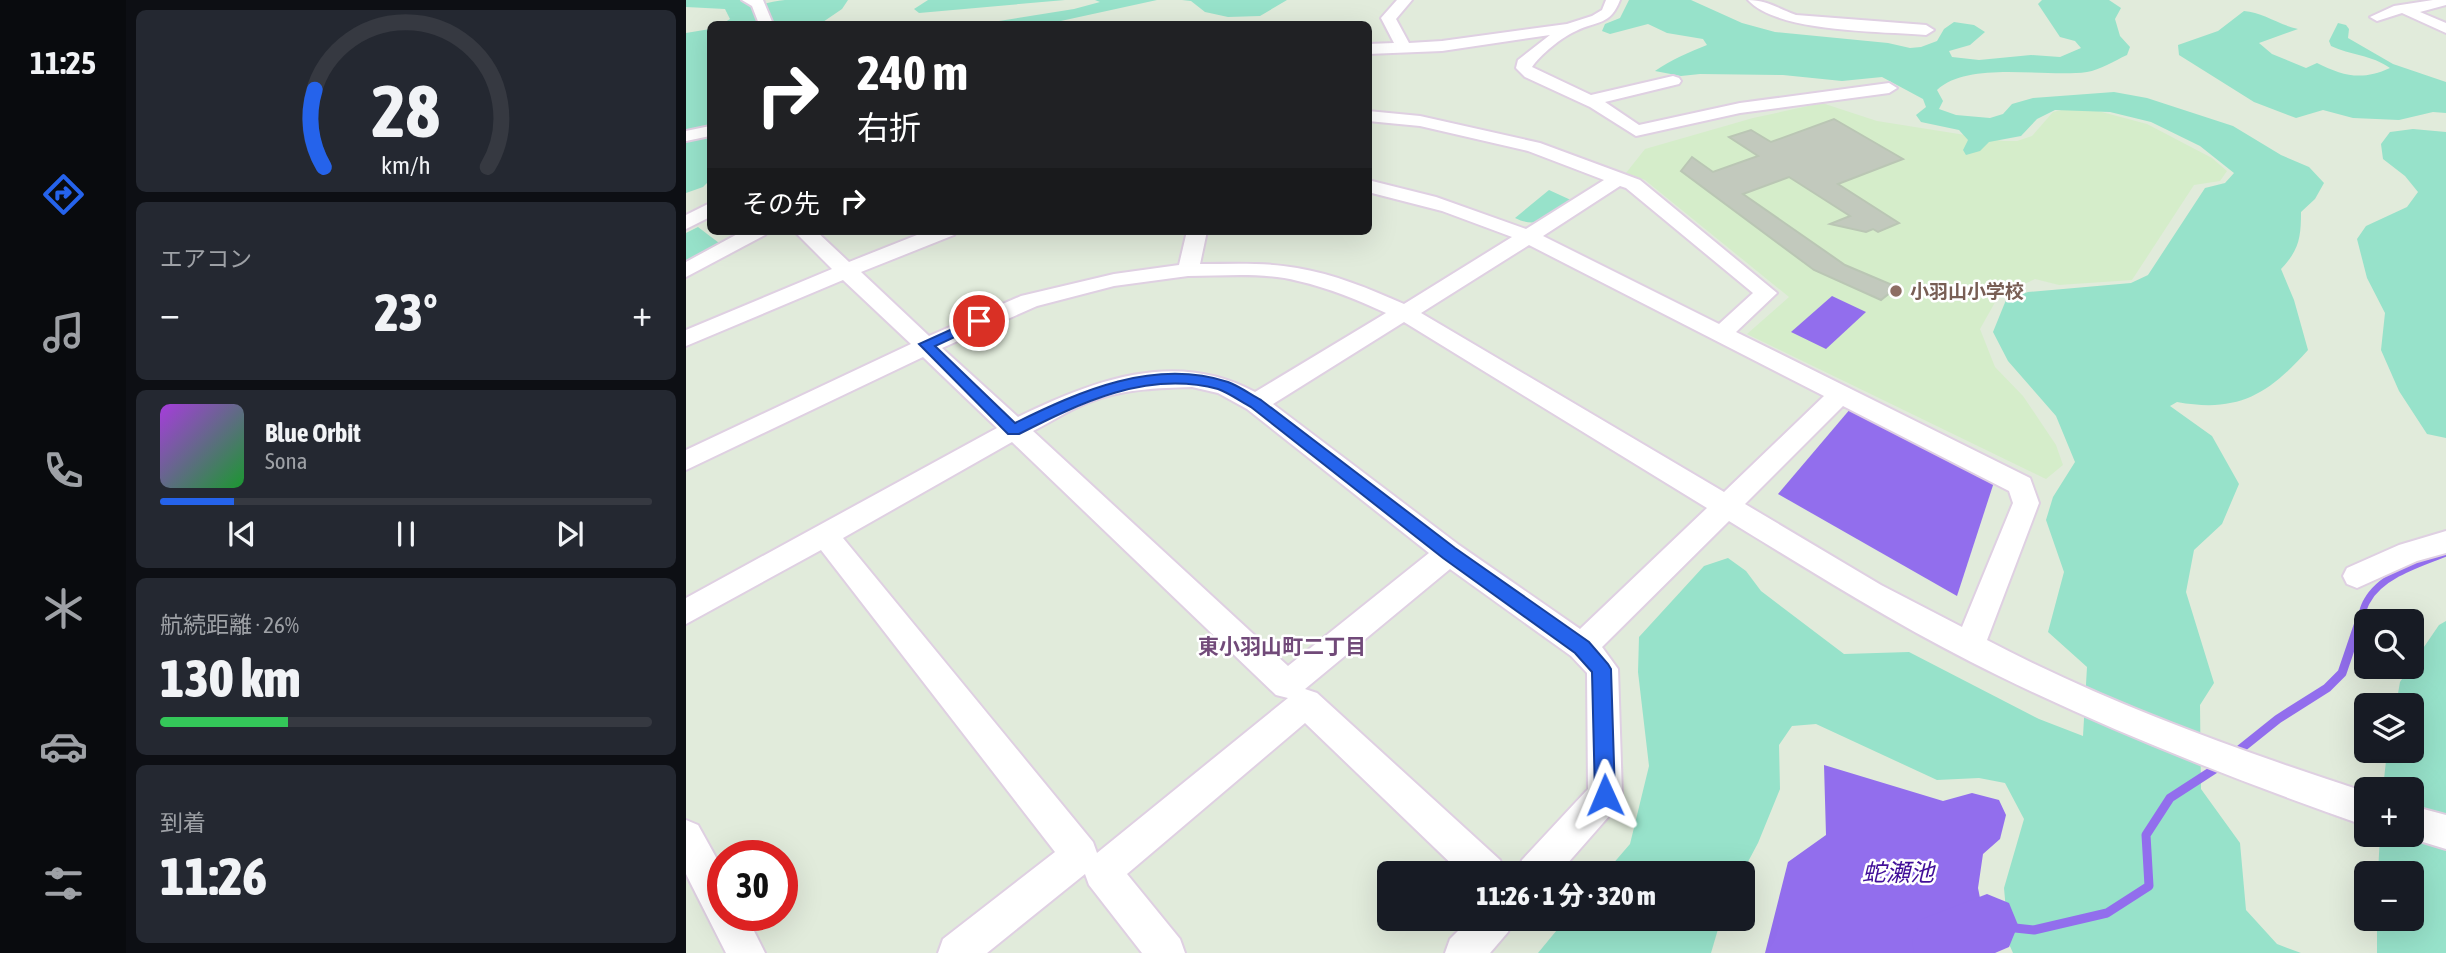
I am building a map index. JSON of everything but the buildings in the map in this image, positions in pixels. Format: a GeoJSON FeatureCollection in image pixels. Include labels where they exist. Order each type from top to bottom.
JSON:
{"type":"FeatureCollection","features":[{"type":"Feature","properties":{"kind":"street"},"geometry":{"type":"LineString","coordinates":[[749,0],[758,3],[765,21]]}},
{"type":"Feature","properties":{"kind":"street"},"geometry":{"type":"LineString","coordinates":[[1372,49],[1442,46],[1569,28],[1597,19],[1608,12],[1613,0]]}},
{"type":"Feature","properties":{"kind":"street"},"geometry":{"type":"LineString","coordinates":[[1755,0],[1776,13],[1795,19],[1926,30]]}},
{"type":"Feature","properties":{"kind":"street"},"geometry":{"type":"LineString","coordinates":[[2387,0],[2446,28]]}},
{"type":"Feature","properties":{"kind":"street"},"geometry":{"type":"LineString","coordinates":[[2377,17],[2446,1]]}},
{"type":"Feature","properties":{"kind":"street"},"geometry":{"type":"LineString","coordinates":[[1398,2],[1388,18],[1389,25],[1404,47]]}},
{"type":"Feature","properties":{"kind":"street"},"geometry":{"type":"LineString","coordinates":[[1569,28],[1524,63],[1524,68],[1531,74],[1590,100],[1636,131],[1740,108],[1889,88]]}},
{"type":"Feature","properties":{"kind":"street"},"geometry":{"type":"LineString","coordinates":[[1590,100],[1673,81]]}},
{"type":"Feature","properties":{"kind":"street"},"geometry":{"type":"LineString","coordinates":[[1372,116],[1420,121],[1482,133],[1534,147],[1633,184],[1766,293],[1721,334]]}},
{"type":"Feature","properties":{"kind":"street"},"geometry":{"type":"LineString","coordinates":[[686,136],[707,132]]}},
{"type":"Feature","properties":{"kind":"street"},"geometry":{"type":"LineString","coordinates":[[1256,403],[1618,179]]}},
{"type":"Feature","properties":{"kind":"street"},"geometry":{"type":"LineString","coordinates":[[1372,187],[1454,207],[1527,236],[2021,485],[2026,503],[1969,646]]}},
{"type":"Feature","properties":{"kind":"street"},"geometry":{"type":"LineString","coordinates":[[686,223],[707,211]]}},
{"type":"Feature","properties":{"kind":"street"},"geometry":{"type":"LineString","coordinates":[[686,271],[751,235]]}},
{"type":"Feature","properties":{"kind":"street"},"geometry":{"type":"LineString","coordinates":[[808,235],[1287,685],[1449,553]]}},
{"type":"Feature","properties":{"kind":"street"},"geometry":{"type":"LineString","coordinates":[[686,339],[937,235]]}},
{"type":"Feature","properties":{"kind":"street"},"geometry":{"type":"LineString","coordinates":[[1188,270],[1196,235]]}},
{"type":"Feature","properties":{"kind":"street"},"geometry":{"type":"LineString","coordinates":[[686,461],[926,344],[1029,301],[1114,280],[1188,270],[1234,269],[1298,274],[1351,289],[1405,313],[1871,593],[2008,666],[2174,739],[2277,779],[2354,805]]}},
{"type":"Feature","properties":{"kind":"street"},"geometry":{"type":"LineString","coordinates":[[686,612],[1013,430],[1079,397],[1115,386],[1156,380],[1192,379],[1225,386],[1256,403],[1449,553],[1582,647],[1602,669],[1605,795],[1546,861]]}},
{"type":"Feature","properties":{"kind":"street"},"geometry":{"type":"LineString","coordinates":[[1582,647],[1841,394]]}},
{"type":"Feature","properties":{"kind":"street"},"geometry":{"type":"LineString","coordinates":[[825,535],[1080,855],[957,953]]}},
{"type":"Feature","properties":{"kind":"street"},"geometry":{"type":"LineString","coordinates":[[2357,576],[2409,553],[2446,542]]}},
{"type":"Feature","properties":{"kind":"street"},"geometry":{"type":"LineString","coordinates":[[1166,953],[1102,872],[1306,703],[1474,861]]}},
{"type":"Feature","properties":{"kind":"street"},"geometry":{"type":"LineString","coordinates":[[2424,826],[2446,832]]}},
{"type":"Feature","properties":{"kind":"street"},"geometry":{"type":"LineString","coordinates":[[686,837],[707,877]]}},
{"type":"Feature","properties":{"kind":"street"},"geometry":{"type":"LineString","coordinates":[[734,931],[746,953]]}},
{"type":"Feature","properties":{"kind":"street"},"geometry":{"type":"LineString","coordinates":[[1464,953],[1483,931]]}},
{"type":"Feature","properties":{"kind":"shaded area"},"geometry":{"type":"Polygon","coordinates":[[[686,0],[742,0],[758,4],[785,0],[848,0],[842,9],[824,21],[727,21],[730,19],[725,9],[686,7],[686,0]]]}},
{"type":"Feature","properties":{"kind":"shaded area"},"geometry":{"type":"Polygon","coordinates":[[[928,0],[1065,0],[919,13],[914,9],[928,0]]]}},
{"type":"Feature","properties":{"kind":"shaded area"},"geometry":{"type":"Polygon","coordinates":[[[1095,0],[1157,0],[1061,21],[999,21],[1074,9],[1100,2],[1095,0]]]}},
{"type":"Feature","properties":{"kind":"shaded area"},"geometry":{"type":"Polygon","coordinates":[[[1182,0],[1287,0],[1260,16],[1228,17],[1205,12],[1191,1],[1182,0]]]}},
{"type":"Feature","properties":{"kind":"shaded area"},"geometry":{"type":"Polygon","coordinates":[[[1629,0],[1691,0],[1742,23],[1775,32],[1888,43],[1910,48],[1937,41],[1944,29],[1954,22],[1974,25],[1985,32],[1970,45],[1949,51],[1952,57],[1979,60],[2031,55],[2060,57],[2081,48],[2075,41],[2060,37],[2038,4],[2042,0],[2109,0],[2121,8],[2115,19],[2120,36],[2130,47],[2127,55],[2087,72],[1968,75],[1937,90],[1943,101],[1939,109],[1956,115],[1990,118],[2003,114],[2012,104],[2033,98],[2114,92],[2147,98],[2233,126],[2281,155],[2309,167],[2324,183],[2315,199],[2301,212],[2298,243],[2281,269],[2294,300],[2308,350],[2279,379],[2250,397],[2218,405],[2177,402],[2170,406],[2212,436],[2239,484],[2222,524],[2194,550],[2186,592],[2214,683],[2200,705],[2201,789],[2240,843],[2246,910],[2277,944],[2301,953],[2013,953],[2009,944],[2004,888],[2024,819],[2005,783],[1979,778],[1937,780],[1816,724],[1792,726],[1779,745],[1780,789],[1748,861],[1615,861],[1630,844],[1649,766],[1638,672],[1639,637],[1704,566],[1728,558],[1746,571],[1761,591],[1844,654],[1909,652],[2039,719],[2083,736],[2087,667],[2048,632],[2064,572],[2046,520],[2053,497],[2075,462],[2056,416],[2008,361],[1993,332],[2006,300],[2028,292],[2131,283],[2148,275],[2205,188],[2225,183],[2234,173],[2200,146],[2151,122],[2110,112],[2055,110],[2037,119],[2021,136],[1989,142],[1980,151],[1966,155],[1963,150],[1968,140],[1959,130],[1921,122],[1916,115],[1926,107],[1923,99],[1882,77],[1842,81],[1783,75],[1681,76],[1655,71],[1680,56],[1707,45],[1703,39],[1667,33],[1648,24],[1610,34],[1602,31],[1605,24],[1620,18],[1629,0]]]}},
{"type":"Feature","properties":{"kind":"shaded area"},"geometry":{"type":"Polygon","coordinates":[[[2244,11],[2298,29],[2259,43],[2272,54],[2306,68],[2317,63],[2344,74],[2361,76],[2390,68],[2376,60],[2331,46],[2329,41],[2338,23],[2346,25],[2349,29],[2348,38],[2393,64],[2446,82],[2446,113],[2433,112],[2399,120],[2353,118],[2323,110],[2296,118],[2254,102],[2179,55],[2178,45],[2218,31],[2244,11]]]}},
{"type":"Feature","properties":{"kind":"shaded area"},"geometry":{"type":"Polygon","coordinates":[[[707,30],[707,183],[686,193],[686,33],[707,30]]]}},
{"type":"Feature","properties":{"kind":"shaded area","name":"小羽山小学校"},"geometry":{"type":"Polygon","coordinates":[[[1822,103],[1877,121],[2003,141],[2017,141],[2032,136],[2053,112],[2079,106],[2147,124],[2212,158],[2227,171],[2220,181],[2194,185],[2132,280],[2059,285],[2035,279],[1998,297],[1980,329],[1995,367],[2023,396],[2056,445],[2063,465],[2046,479],[1747,334],[1789,297],[1645,180],[1626,173],[1645,149],[1753,118],[1822,103]]]}},
{"type":"Feature","properties":{"kind":"shaded area"},"geometry":{"type":"Polygon","coordinates":[[[2413,129],[2446,132],[2446,438],[2427,434],[2399,391],[2381,350],[2385,313],[2367,278],[2357,239],[2366,226],[2407,207],[2418,192],[2405,176],[2383,159],[2381,144],[2390,132],[2413,129]]]}},
{"type":"Feature","properties":{"kind":"shaded area"},"geometry":{"type":"Polygon","coordinates":[[[1549,190],[1573,201],[1539,222],[1515,218],[1549,190]]]}},
{"type":"Feature","properties":{"kind":"shaded area"},"geometry":{"type":"Polygon","coordinates":[[[698,227],[723,246],[686,266],[686,233],[698,227]]]}},
{"type":"Feature","properties":{"kind":"shaded area"},"geometry":{"type":"Polygon","coordinates":[[[2446,621],[2446,953],[2377,953],[2377,931],[2424,931],[2424,861],[2379,861],[2379,847],[2424,847],[2424,777],[2384,777],[2386,763],[2424,763],[2424,693],[2398,693],[2402,679],[2424,679],[2424,647],[2439,625],[2446,621]]]}},
{"type":"Feature","properties":{"kind":"shaded area"},"geometry":{"type":"Polygon","coordinates":[[[1556,931],[1717,931],[1711,953],[1538,953],[1556,931]]]}},
{"type":"Feature","properties":{"kind":"water"},"geometry":{"type":"Polygon","coordinates":[[[1832,296],[1866,312],[1826,349],[1791,332],[1832,296]]]}},
{"type":"Feature","properties":{"kind":"water"},"geometry":{"type":"Polygon","coordinates":[[[1851,408],[1996,476],[1957,596],[1778,494],[1851,408]]]}},
{"type":"Feature","properties":{"kind":"water","name":"蛇瀬池"},"geometry":{"type":"Polygon","coordinates":[[[1824,765],[1943,801],[1972,793],[1999,800],[2006,815],[2000,839],[1983,854],[1978,888],[1991,953],[1765,953],[1788,862],[1826,835],[1824,765]]]}},
{"type":"Feature","properties":{"kind":"waterway"},"geometry":{"type":"LineString","coordinates":[[2363,609],[2373,592],[2391,577],[2446,553]]}},
{"type":"Feature","properties":{"kind":"waterway"},"geometry":{"type":"LineString","coordinates":[[2233,755],[2278,719],[2327,688],[2342,673],[2354,638]]}},
{"type":"Feature","properties":{"kind":"waterway"},"geometry":{"type":"LineString","coordinates":[[1987,925],[2034,930],[2107,913],[2149,886],[2146,835],[2170,798],[2221,765]]}},
{"type":"Feature","properties":{"kind":"waterway","name":"蛇瀬池"},"geometry":{"type":"LineString","coordinates":[[1946,953],[1944,941],[1987,925]]}},
{"type":"Feature","properties":{"kind":"place","name":"小羽山小学校"},"geometry":{"type":"Point","coordinates":[1896,291]}},
{"type":"Feature","properties":{"kind":"district","name":"東小羽山町二丁目"},"geometry":{"type":"Point","coordinates":[1282,646]}},
{"type":"Feature","properties":{"kind":"route"},"geometry":{"type":"LineString","coordinates":[[979,321],[926,344],[1013,430],[1079,397],[1115,386],[1156,380],[1192,379],[1225,386],[1256,403],[1449,553],[1582,647],[1602,669],[1605,795]]}}]}
